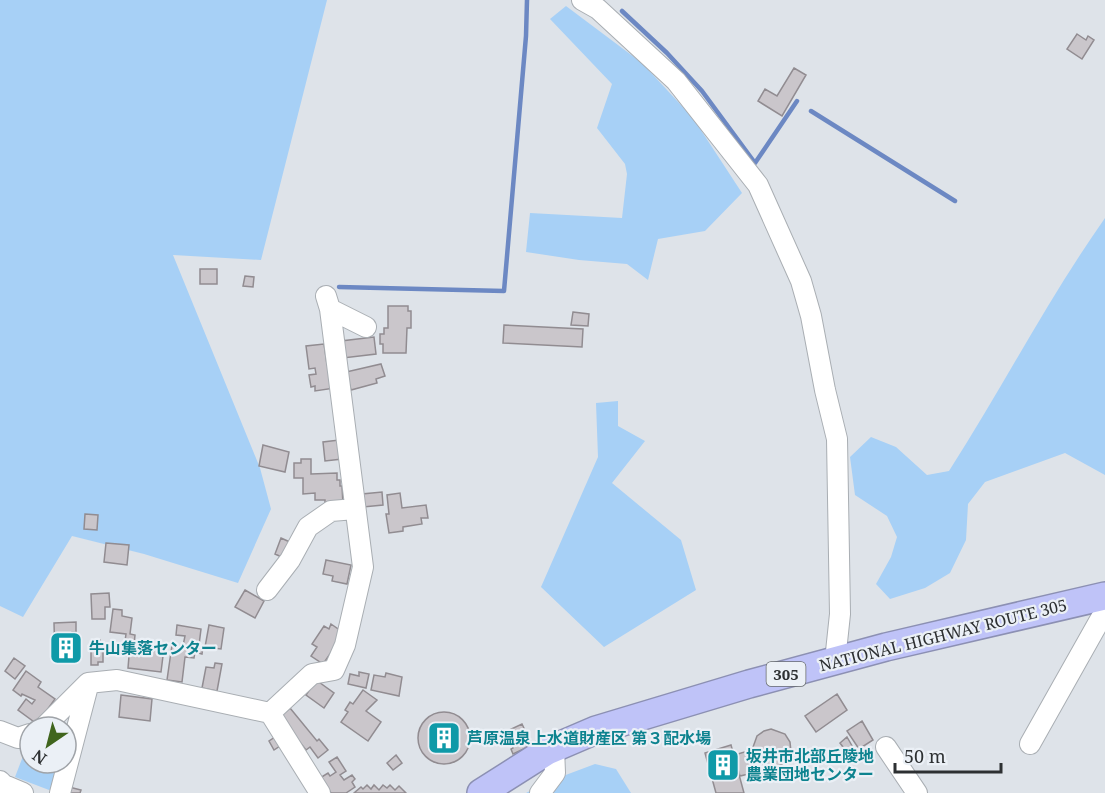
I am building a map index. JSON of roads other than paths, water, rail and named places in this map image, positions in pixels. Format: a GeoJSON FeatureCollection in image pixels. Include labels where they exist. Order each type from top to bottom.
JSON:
{"type":"FeatureCollection","features":[{"type":"Feature","properties":{"kind":"highway","name":"NATIONAL HIGHWAY ROUTE 305"},"geometry":{"type":"LineString","coordinates":[[481,793],[554,748],[606,727],[749,684],[835,661],[1103,607]]}},
{"type":"Feature","properties":{"kind":"street"},"geometry":{"type":"LineString","coordinates":[[594,3],[676,81],[758,185],[801,281],[811,316],[837,439],[840,614],[835,661]]}},
{"type":"Feature","properties":{"kind":"street"},"geometry":{"type":"LineString","coordinates":[[270,713],[312,674],[334,670],[345,645],[363,567],[328,302],[366,327]]}},
{"type":"Feature","properties":{"kind":"street"},"geometry":{"type":"LineString","coordinates":[[267,590],[290,560],[308,527],[331,511],[355,509]]}},
{"type":"Feature","properties":{"kind":"street"},"geometry":{"type":"LineString","coordinates":[[1030,744],[1103,607]]}},
{"type":"Feature","properties":{"kind":"street"},"geometry":{"type":"LineString","coordinates":[[57,715],[88,683],[117,680],[270,713],[320,793]]}},
{"type":"Feature","properties":{"kind":"street"},"geometry":{"type":"LineString","coordinates":[[60,793],[88,683]]}},
{"type":"Feature","properties":{"kind":"street"},"geometry":{"type":"LineString","coordinates":[[0,731],[18,738]]}},
{"type":"Feature","properties":{"kind":"street"},"geometry":{"type":"LineString","coordinates":[[886,747],[917,793]]}},
{"type":"Feature","properties":{"kind":"street"},"geometry":{"type":"LineString","coordinates":[[540,793],[555,773],[554,748]]}},
{"type":"Feature","properties":{"kind":"street"},"geometry":{"type":"LineString","coordinates":[[0,781],[23,793]]}},
{"type":"Feature","properties":{"kind":"waterway"},"geometry":{"type":"LineString","coordinates":[[339,287],[504,291],[526,36],[527,0]]}},
{"type":"Feature","properties":{"kind":"waterway"},"geometry":{"type":"LineString","coordinates":[[622,11],[667,53],[702,91],[755,163],[797,101]]}},
{"type":"Feature","properties":{"kind":"waterway"},"geometry":{"type":"LineString","coordinates":[[811,111],[955,201]]}},
{"type":"Feature","properties":{"kind":"place","name":"牛山集落センター"},"geometry":{"type":"Point","coordinates":[66,648]}},
{"type":"Feature","properties":{"kind":"place","name":"芦原温泉上水道財産区 第３配水場"},"geometry":{"type":"Point","coordinates":[444,738]}},
{"type":"Feature","properties":{"kind":"place","name":"坂井市北部丘陵地 農業団地センター"},"geometry":{"type":"Point","coordinates":[723,765]}}]}
